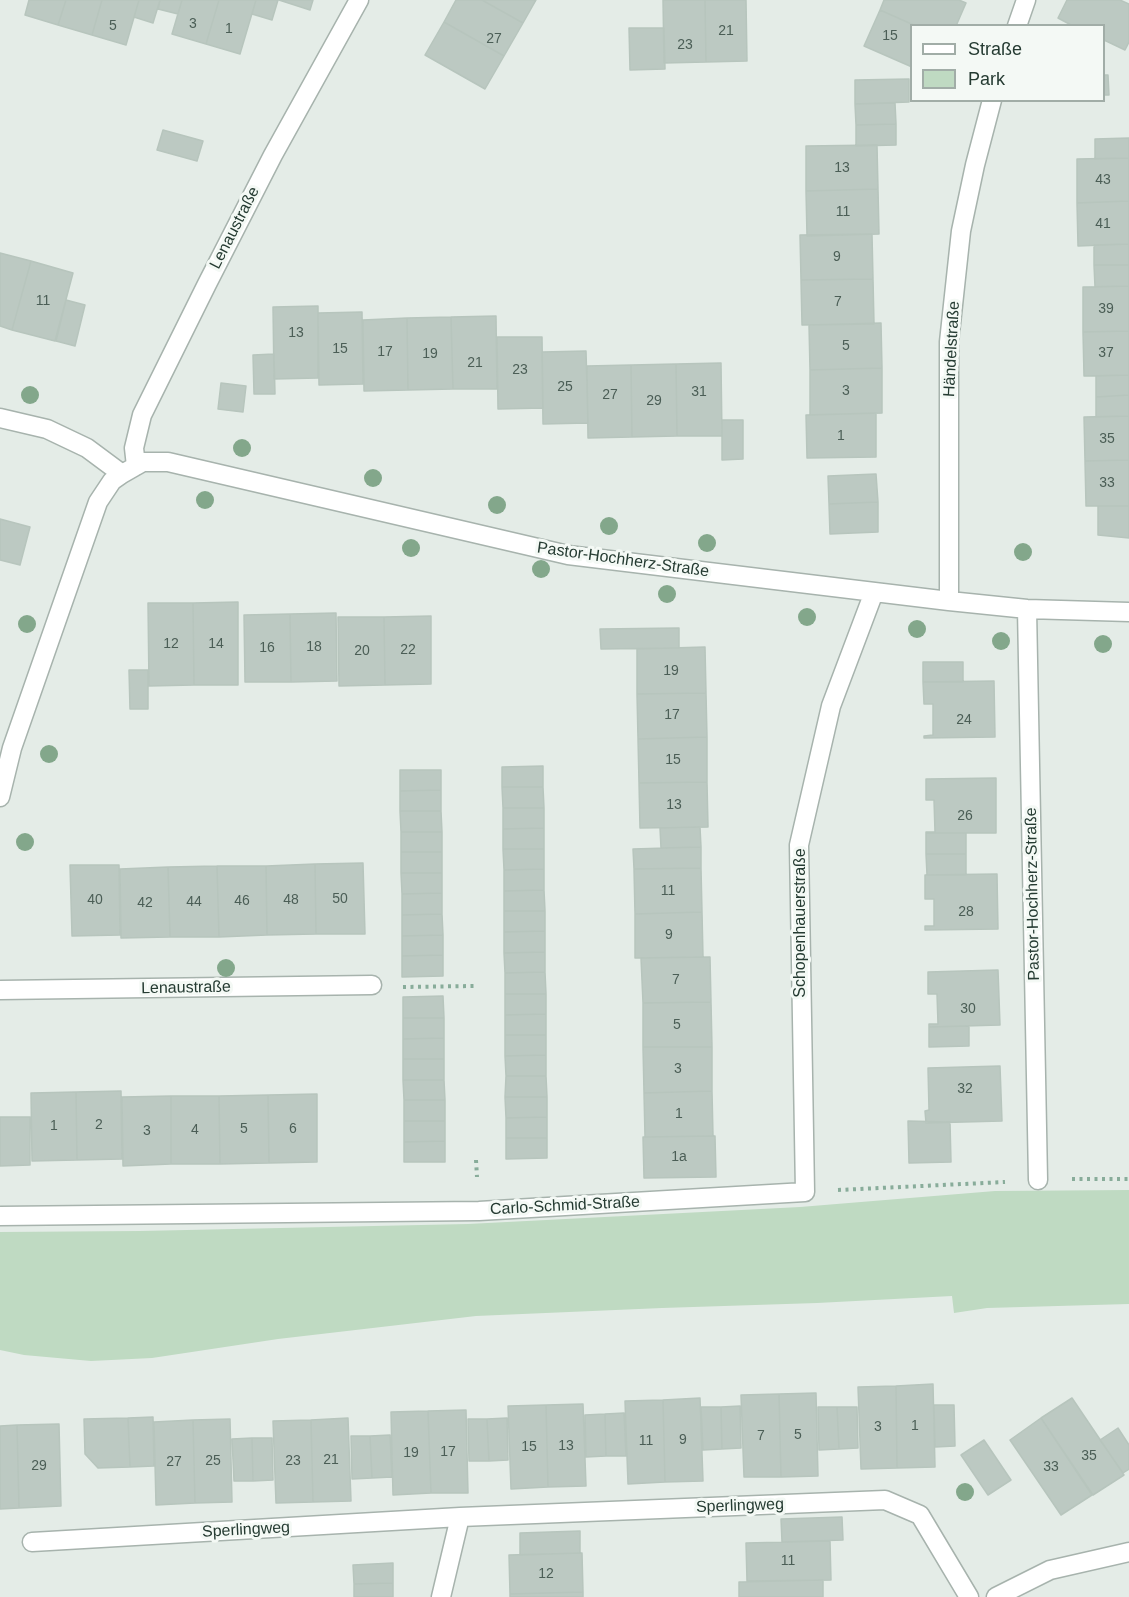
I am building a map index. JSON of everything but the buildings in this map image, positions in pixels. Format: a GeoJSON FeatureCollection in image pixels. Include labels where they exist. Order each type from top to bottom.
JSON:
{"type":"FeatureCollection","features":[{"type":"Feature","properties":{"kind":"street","name":"Lenaustraße"},"geometry":{"type":"LineString","coordinates":[[123,474],[134,448],[142,415],[207,284],[273,155],[359,0]]}},
{"type":"Feature","properties":{"kind":"street"},"geometry":{"type":"LineString","coordinates":[[1018,24],[1026,0]]}},
{"type":"Feature","properties":{"kind":"street","name":"Händelstraße"},"geometry":{"type":"LineString","coordinates":[[949,601],[950,342],[961,231],[991,102]]}},
{"type":"Feature","properties":{"kind":"street"},"geometry":{"type":"LineString","coordinates":[[0,418],[47,429],[87,448],[123,474],[98,502],[12,748],[0,797]]}},
{"type":"Feature","properties":{"kind":"street","name":"Pastor-Hochherz-Straße"},"geometry":{"type":"LineString","coordinates":[[123,474],[143,462],[168,462],[568,555],[1027,609],[1129,612]]}},
{"type":"Feature","properties":{"kind":"street","name":"Schopenhauerstraße"},"geometry":{"type":"LineString","coordinates":[[805,1192],[799,845],[831,706],[874,592]]}},
{"type":"Feature","properties":{"kind":"street","name":"Pastor-Hochherz-Straße"},"geometry":{"type":"LineString","coordinates":[[1027,609],[1038,1180]]}},
{"type":"Feature","properties":{"kind":"street","name":"Lenaustraße"},"geometry":{"type":"LineString","coordinates":[[0,990],[372,985]]}},
{"type":"Feature","properties":{"kind":"street","name":"Carlo-Schmid-Straße"},"geometry":{"type":"LineString","coordinates":[[0,1216],[479,1211],[805,1192]]}},
{"type":"Feature","properties":{"kind":"street","name":"Sperlingweg"},"geometry":{"type":"LineString","coordinates":[[32,1542],[460,1517],[885,1500],[920,1515],[969,1597]]}},
{"type":"Feature","properties":{"kind":"street"},"geometry":{"type":"LineString","coordinates":[[441,1597],[460,1517]]}},
{"type":"Feature","properties":{"kind":"street"},"geometry":{"type":"LineString","coordinates":[[996,1597],[1050,1570],[1129,1552]]}},
{"type":"Feature","properties":{"kind":"path"},"geometry":{"type":"LineString","coordinates":[[403,987],[474,986]]}},
{"type":"Feature","properties":{"kind":"path"},"geometry":{"type":"LineString","coordinates":[[805,1192],[1038,1180],[1129,1179]]}},
{"type":"Feature","properties":{"kind":"green space"},"geometry":{"type":"Polygon","coordinates":[[[1129,1190],[1129,1304],[987,1308],[954,1313],[952,1296],[476,1316],[278,1339],[152,1358],[91,1361],[24,1355],[0,1350],[0,1232],[468,1224],[800,1207],[995,1191],[1129,1190]]]}}]}
